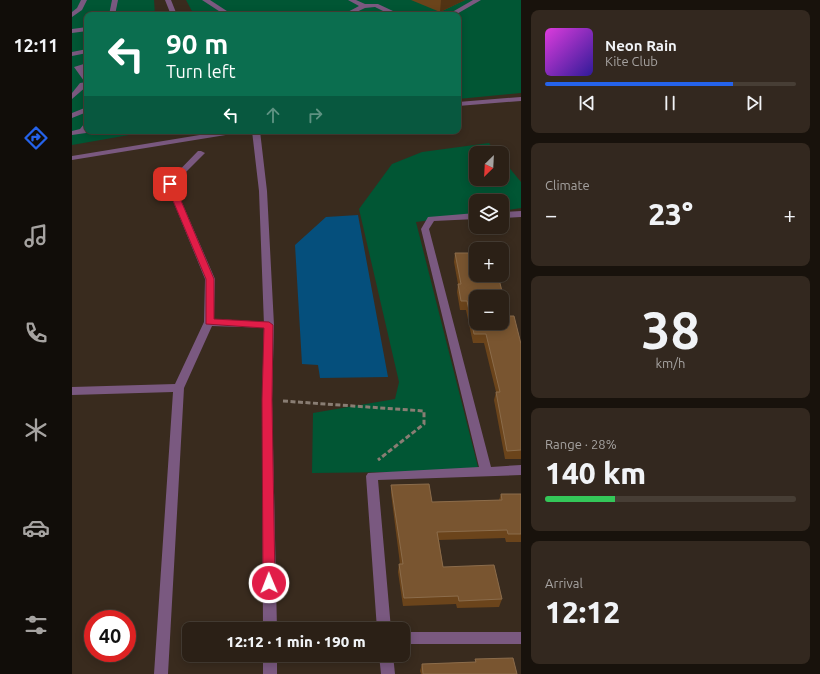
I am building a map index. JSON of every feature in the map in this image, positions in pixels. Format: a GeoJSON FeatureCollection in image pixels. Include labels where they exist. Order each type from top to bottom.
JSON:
{"type":"FeatureCollection","features":[{"type":"Feature","properties":{"kind":"street"},"geometry":{"type":"LineString","coordinates":[[72,15],[80,9],[84,0]]}},
{"type":"Feature","properties":{"kind":"street"},"geometry":{"type":"LineString","coordinates":[[113,12],[115,0]]}},
{"type":"Feature","properties":{"kind":"street"},"geometry":{"type":"LineString","coordinates":[[168,0],[173,12]]}},
{"type":"Feature","properties":{"kind":"street"},"geometry":{"type":"LineString","coordinates":[[205,0],[225,12]]}},
{"type":"Feature","properties":{"kind":"street"},"geometry":{"type":"LineString","coordinates":[[351,0],[364,6]]}},
{"type":"Feature","properties":{"kind":"street"},"geometry":{"type":"LineString","coordinates":[[456,12],[478,0]]}},
{"type":"Feature","properties":{"kind":"street"},"geometry":{"type":"LineString","coordinates":[[351,12],[364,6],[376,5],[389,12]]}},
{"type":"Feature","properties":{"kind":"street"},"geometry":{"type":"LineString","coordinates":[[72,31],[84,29]]}},
{"type":"Feature","properties":{"kind":"street"},"geometry":{"type":"LineString","coordinates":[[72,48],[84,46]]}},
{"type":"Feature","properties":{"kind":"street"},"geometry":{"type":"LineString","coordinates":[[84,52],[72,55],[84,75]]}},
{"type":"Feature","properties":{"kind":"street"},"geometry":{"type":"LineString","coordinates":[[78,67],[84,66]]}},
{"type":"Feature","properties":{"kind":"street"},"geometry":{"type":"LineString","coordinates":[[72,97],[84,85]]}},
{"type":"Feature","properties":{"kind":"street"},"geometry":{"type":"LineString","coordinates":[[461,104],[521,99]]}},
{"type":"Feature","properties":{"kind":"street"},"geometry":{"type":"LineString","coordinates":[[72,116],[84,110]]}},
{"type":"Feature","properties":{"kind":"street"},"geometry":{"type":"LineString","coordinates":[[72,116],[84,118]]}},
{"type":"Feature","properties":{"kind":"street"},"geometry":{"type":"LineString","coordinates":[[72,134],[84,130]]}},
{"type":"Feature","properties":{"kind":"street"},"geometry":{"type":"LineString","coordinates":[[72,158],[220,134]]}},
{"type":"Feature","properties":{"kind":"street"},"geometry":{"type":"LineString","coordinates":[[256,134],[263,191],[269,325],[267,400],[270,622]]}},
{"type":"Feature","properties":{"kind":"street"},"geometry":{"type":"LineString","coordinates":[[161,674],[179,388],[209,322],[210,279],[170,184],[201,153]]}},
{"type":"Feature","properties":{"kind":"street"},"geometry":{"type":"LineString","coordinates":[[509,215],[521,214]]}},
{"type":"Feature","properties":{"kind":"street"},"geometry":{"type":"LineString","coordinates":[[469,216],[431,219],[426,230],[486,470]]}},
{"type":"Feature","properties":{"kind":"street"},"geometry":{"type":"LineString","coordinates":[[209,322],[269,325]]}},
{"type":"Feature","properties":{"kind":"street"},"geometry":{"type":"LineString","coordinates":[[72,391],[179,388]]}},
{"type":"Feature","properties":{"kind":"street"},"geometry":{"type":"LineString","coordinates":[[383,622],[372,476],[486,470],[521,470]]}},
{"type":"Feature","properties":{"kind":"street"},"geometry":{"type":"LineString","coordinates":[[410,638],[521,638]]}},
{"type":"Feature","properties":{"kind":"street"},"geometry":{"type":"LineString","coordinates":[[270,662],[270,674]]}},
{"type":"Feature","properties":{"kind":"street"},"geometry":{"type":"LineString","coordinates":[[387,662],[388,674]]}},
{"type":"Feature","properties":{"kind":"path"},"geometry":{"type":"LineString","coordinates":[[267,400],[424,410],[424,424],[372,465],[372,476]]}},
{"type":"Feature","properties":{"kind":"green space"},"geometry":{"type":"Polygon","coordinates":[[[72,0],[154,0],[155,12],[84,12],[84,134],[135,134],[72,145],[72,0]]]}},
{"type":"Feature","properties":{"kind":"green space"},"geometry":{"type":"Polygon","coordinates":[[[186,0],[521,0],[521,93],[461,99],[461,12],[192,12],[186,0]]]}},
{"type":"Feature","properties":{"kind":"green space"},"geometry":{"type":"Polygon","coordinates":[[[489,143],[491,146],[469,146],[469,186],[509,186],[509,167],[521,182],[521,208],[509,210],[509,194],[469,194],[469,215],[416,222],[479,471],[312,473],[313,413],[395,399],[399,382],[359,209],[392,164],[422,152],[489,143]]]}},
{"type":"Feature","properties":{"kind":"water"},"geometry":{"type":"Polygon","coordinates":[[[358,215],[388,377],[320,378],[318,365],[302,364],[295,245],[326,217],[358,215]]]}},
{"type":"Feature","properties":{"kind":"building"},"geometry":{"type":"Polygon","coordinates":[[[455,253],[469,253],[469,282],[500,282],[502,290],[469,290],[469,310],[467,301],[461,301],[458,284],[461,284],[455,253]]]}},
{"type":"Feature","properties":{"kind":"building"},"geometry":{"type":"Polygon","coordinates":[[[509,316],[514,316],[521,344],[521,450],[507,451],[496,392],[500,392],[486,334],[474,334],[473,330],[509,330],[509,316]]]}},
{"type":"Feature","properties":{"kind":"building"},"geometry":{"type":"Polygon","coordinates":[[[429,484],[432,502],[502,500],[501,494],[521,494],[521,534],[508,534],[507,530],[437,532],[443,567],[494,565],[502,599],[459,601],[458,596],[404,598],[399,564],[403,564],[391,485],[429,484]]]}},
{"type":"Feature","properties":{"kind":"building"},"geometry":{"type":"Polygon","coordinates":[[[513,658],[517,674],[423,674],[422,664],[476,662],[475,659],[513,658]]]}},
{"type":"Feature","properties":{"kind":"route"},"geometry":{"type":"LineString","coordinates":[[170,184],[210,279],[209,322],[269,325],[267,400],[269,583]]}}]}
